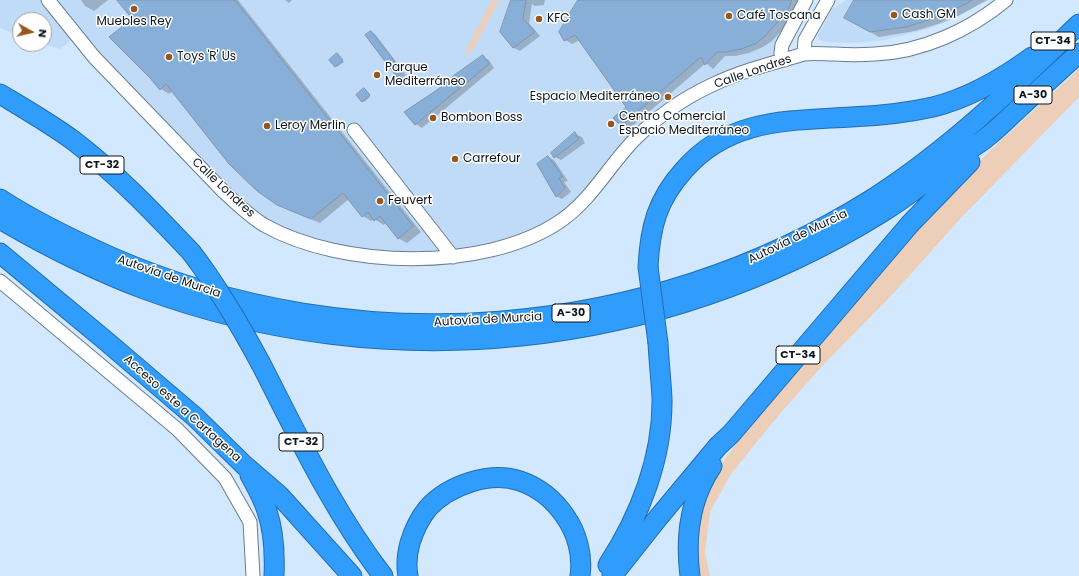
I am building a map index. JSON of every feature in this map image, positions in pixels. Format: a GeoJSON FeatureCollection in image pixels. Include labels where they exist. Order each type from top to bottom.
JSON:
{"type":"FeatureCollection","features":[{"type":"Feature","properties":{"kind":"highway","name":"CT-34"},"geometry":{"type":"LineString","coordinates":[[601,576],[633,521],[648,483],[656,457],[660,432],[662,399],[658,343],[648,267],[650,240],[657,212],[663,198],[677,178],[693,160],[714,143],[753,126],[808,120],[892,114],[933,107],[955,100],[987,86],[1024,63],[1079,17]]}},
{"type":"Feature","properties":{"kind":"highway","name":"Autovía de Murcia"},"geometry":{"type":"LineString","coordinates":[[0,199],[74,240],[149,273],[221,296],[279,309],[336,318],[404,323],[496,322],[563,314],[633,300],[698,281],[762,256],[811,234],[893,185],[953,140],[993,106],[1079,24]]}},
{"type":"Feature","properties":{"kind":"highway","name":"Autovía de Murcia"},"geometry":{"type":"LineString","coordinates":[[0,219],[61,252],[116,277],[193,305],[249,320],[312,332],[379,339],[451,340],[520,337],[566,331],[637,317],[723,290],[769,272],[829,243],[902,199],[988,137],[1079,53]]}},
{"type":"Feature","properties":{"kind":"highway","name":"CT-32"},"geometry":{"type":"LineString","coordinates":[[0,94],[57,129],[89,153],[141,201],[191,252],[218,289],[241,326],[329,495],[356,538],[383,576]]}},
{"type":"Feature","properties":{"kind":"highway","name":"CT-34"},"geometry":{"type":"LineString","coordinates":[[612,576],[718,446],[731,434],[910,224],[935,196],[983,149],[988,137]]}},
{"type":"Feature","properties":{"kind":"highway","name":"Acceso este a Cartagena"},"geometry":{"type":"LineString","coordinates":[[0,253],[195,417],[244,465],[280,496],[352,576]]}},
{"type":"Feature","properties":{"kind":"highway"},"geometry":{"type":"LineString","coordinates":[[690,576],[688,561],[688,537],[691,515],[698,492],[708,471],[722,452],[731,434]]}},
{"type":"Feature","properties":{"kind":"highway"},"geometry":{"type":"LineString","coordinates":[[244,465],[267,511],[272,530],[274,576]]}},
{"type":"Feature","properties":{"kind":"highway"},"geometry":{"type":"LineString","coordinates":[[408,576],[408,550],[413,532],[429,508],[440,498],[454,489],[468,482],[485,478],[501,478],[519,481],[534,487],[549,497],[570,522],[576,537],[580,553],[580,576]]}},
{"type":"Feature","properties":{"kind":"street","name":"Calle Londres"},"geometry":{"type":"LineString","coordinates":[[48,0],[94,57],[223,191],[252,217],[282,234],[315,246],[337,252],[395,259],[453,257],[482,252],[514,244],[545,230],[560,221],[584,201],[622,154],[650,125],[668,111],[696,93],[712,85],[749,71],[804,54],[875,54],[896,52],[919,46],[942,38],[983,18],[1006,0]]}},
{"type":"Feature","properties":{"kind":"street"},"geometry":{"type":"LineString","coordinates":[[785,60],[781,53],[782,45],[806,0]]}},
{"type":"Feature","properties":{"kind":"street"},"geometry":{"type":"LineString","coordinates":[[804,54],[805,40],[828,0]]}},
{"type":"Feature","properties":{"kind":"street"},"geometry":{"type":"LineString","coordinates":[[354,130],[453,257]]}},
{"type":"Feature","properties":{"kind":"street"},"geometry":{"type":"LineString","coordinates":[[0,281],[177,429],[225,478],[250,522],[252,576]]}},
{"type":"Feature","properties":{"kind":"shaded area","name":"Parque Mediterráneo"},"geometry":{"type":"Polygon","coordinates":[[[0,0],[806,0],[781,53],[749,71],[668,111],[560,221],[482,252],[375,257],[264,225],[76,36],[60,49],[52,46],[52,12],[12,12],[12,33],[0,28],[0,0]]]}},
{"type":"Feature","properties":{"kind":"shaded area"},"geometry":{"type":"Polygon","coordinates":[[[492,0],[499,1],[474,48],[466,57],[467,48],[492,0]]]}},
{"type":"Feature","properties":{"kind":"shaded area"},"geometry":{"type":"Polygon","coordinates":[[[845,0],[985,0],[951,20],[928,29],[885,40],[854,43],[826,42],[820,40],[817,37],[832,9],[845,0]]]}},
{"type":"Feature","properties":{"kind":"shaded area"},"geometry":{"type":"Polygon","coordinates":[[[1079,69],[1079,97],[960,219],[892,295],[824,364],[778,416],[731,474],[710,512],[705,553],[710,576],[697,576],[694,557],[702,500],[715,473],[736,444],[846,315],[932,208],[993,148],[1079,69]]]}},
{"type":"Feature","properties":{"kind":"building","name":"Leroy Merlin"},"geometry":{"type":"Polygon","coordinates":[[[117,0],[235,0],[413,226],[398,239],[380,216],[374,221],[368,212],[362,217],[343,193],[311,219],[277,205],[257,191],[229,164],[166,84],[160,90],[109,37],[132,19],[117,0]]]}},
{"type":"Feature","properties":{"kind":"building"},"geometry":{"type":"Polygon","coordinates":[[[511,0],[526,0],[523,19],[535,32],[513,48],[500,32],[511,0]]]}},
{"type":"Feature","properties":{"kind":"building"},"geometry":{"type":"Polygon","coordinates":[[[578,0],[792,0],[787,12],[764,37],[755,44],[727,52],[717,52],[705,65],[701,57],[621,126],[613,118],[626,107],[575,35],[564,41],[559,32],[578,0]]]}},
{"type":"Feature","properties":{"kind":"building","name":"Cash GM"},"geometry":{"type":"Polygon","coordinates":[[[854,0],[973,0],[929,20],[906,27],[870,32],[844,18],[854,0]]]}},
{"type":"Feature","properties":{"kind":"building"},"geometry":{"type":"Polygon","coordinates":[[[371,31],[403,72],[397,77],[365,35],[371,31]]]}},
{"type":"Feature","properties":{"kind":"building"},"geometry":{"type":"Polygon","coordinates":[[[337,53],[343,60],[335,67],[329,60],[337,53]]]}},
{"type":"Feature","properties":{"kind":"building"},"geometry":{"type":"Polygon","coordinates":[[[483,55],[489,64],[415,125],[404,112],[437,90],[453,76],[483,55]]]}},
{"type":"Feature","properties":{"kind":"building"},"geometry":{"type":"Polygon","coordinates":[[[364,88],[370,95],[362,102],[356,95],[364,88]]]}},
{"type":"Feature","properties":{"kind":"building"},"geometry":{"type":"Polygon","coordinates":[[[575,132],[579,139],[554,158],[551,153],[575,132]]]}},
{"type":"Feature","properties":{"kind":"building"},"geometry":{"type":"Polygon","coordinates":[[[548,156],[563,177],[559,178],[565,188],[556,197],[537,164],[548,156]]]}},
{"type":"Feature","properties":{"kind":"place","name":"Muebles Rey"},"geometry":{"type":"Point","coordinates":[134,9]}},
{"type":"Feature","properties":{"kind":"place","name":"Cash GM"},"geometry":{"type":"Point","coordinates":[894,15]}},
{"type":"Feature","properties":{"kind":"place","name":"Café Toscana"},"geometry":{"type":"Point","coordinates":[729,16]}},
{"type":"Feature","properties":{"kind":"place","name":"KFC"},"geometry":{"type":"Point","coordinates":[539,19]}},
{"type":"Feature","properties":{"kind":"place","name":"Toys 'R' Us"},"geometry":{"type":"Point","coordinates":[169,57]}},
{"type":"Feature","properties":{"kind":"place","name":"Parque Mediterráneo"},"geometry":{"type":"Point","coordinates":[377,75]}},
{"type":"Feature","properties":{"kind":"place","name":"Espacio Mediterráneo"},"geometry":{"type":"Point","coordinates":[668,97]}},
{"type":"Feature","properties":{"kind":"place","name":"Bombon Boss"},"geometry":{"type":"Point","coordinates":[433,118]}},
{"type":"Feature","properties":{"kind":"place","name":"Centro Comercial Espacio Mediterráneo"},"geometry":{"type":"Point","coordinates":[611,124]}},
{"type":"Feature","properties":{"kind":"place","name":"Leroy Merlin"},"geometry":{"type":"Point","coordinates":[267,126]}},
{"type":"Feature","properties":{"kind":"place","name":"Carrefour"},"geometry":{"type":"Point","coordinates":[455,159]}},
{"type":"Feature","properties":{"kind":"place","name":"Feuvert"},"geometry":{"type":"Point","coordinates":[380,201]}}]}
